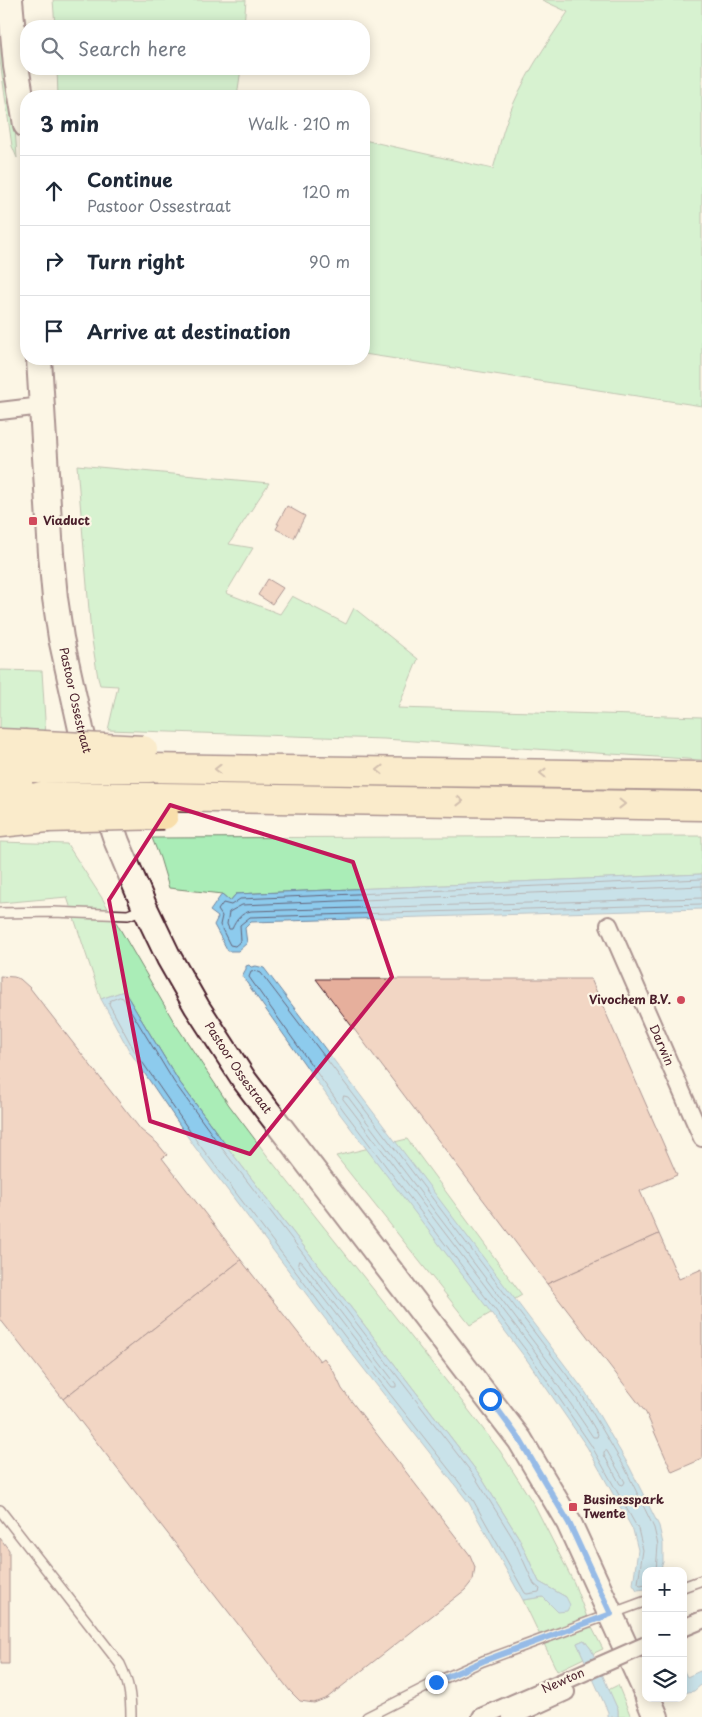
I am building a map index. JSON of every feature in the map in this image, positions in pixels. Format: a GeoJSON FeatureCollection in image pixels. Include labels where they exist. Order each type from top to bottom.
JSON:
{"type":"FeatureCollection","features":[{"type":"Feature","properties":{"kind":"highway"},"geometry":{"type":"LineString","coordinates":[[0,768],[19,752],[146,759],[185,768],[702,776]]}},
{"type":"Feature","properties":{"kind":"highway"},"geometry":{"type":"LineString","coordinates":[[0,795],[44,807],[161,806],[351,799],[702,806]]}},
{"type":"Feature","properties":{"kind":"highway"},"geometry":{"type":"LineString","coordinates":[[0,823],[44,807]]}},
{"type":"Feature","properties":{"kind":"main road"},"geometry":{"type":"LineString","coordinates":[[10,0],[20,90]]}},
{"type":"Feature","properties":{"kind":"main road"},"geometry":{"type":"LineString","coordinates":[[24,0],[26,20]]}},
{"type":"Feature","properties":{"kind":"main road"},"geometry":{"type":"LineString","coordinates":[[27,90],[28,75]]}},
{"type":"Feature","properties":{"kind":"main road","name":"Pastoor Ossestraat"},"geometry":{"type":"LineString","coordinates":[[39,365],[51,554],[61,638],[83,737],[107,816],[145,908],[169,958],[196,1007],[244,1081],[520,1440],[569,1523],[642,1683]]}},
{"type":"Feature","properties":{"kind":"main road"},"geometry":{"type":"LineString","coordinates":[[650,1702],[656,1717]]}},
{"type":"Feature","properties":{"kind":"street"},"geometry":{"type":"LineString","coordinates":[[0,411],[42,406]]}},
{"type":"Feature","properties":{"kind":"street","name":"Darwin"},"geometry":{"type":"LineString","coordinates":[[609,925],[702,1138]]}},
{"type":"Feature","properties":{"kind":"street","name":"Newton"},"geometry":{"type":"LineString","coordinates":[[511,1717],[642,1647]]}},
{"type":"Feature","properties":{"kind":"street","name":"Newton"},"geometry":{"type":"LineString","coordinates":[[481,1717],[642,1658]]}},
{"type":"Feature","properties":{"kind":"lane"},"geometry":{"type":"LineString","coordinates":[[0,913],[53,912],[128,915],[145,908]]}},
{"type":"Feature","properties":{"kind":"lane"},"geometry":{"type":"LineString","coordinates":[[0,1510],[120,1664],[128,1682],[131,1695],[131,1717]]}},
{"type":"Feature","properties":{"kind":"lane"},"geometry":{"type":"LineString","coordinates":[[687,1586],[702,1580]]}},
{"type":"Feature","properties":{"kind":"lane"},"geometry":{"type":"LineString","coordinates":[[367,1717],[436,1682],[483,1661],[642,1602]]}},
{"type":"Feature","properties":{"kind":"highlighted area"},"geometry":{"type":"Polygon","coordinates":[[[170,805],[353,862],[392,977],[250,1154],[150,1121],[109,900],[170,805]]]}},
{"type":"Feature","properties":{"kind":"green space"},"geometry":{"type":"Polygon","coordinates":[[[0,0],[7,0],[17,158],[12,146],[0,61],[0,0]]]}},
{"type":"Feature","properties":{"kind":"green space"},"geometry":{"type":"Polygon","coordinates":[[[53,0],[246,0],[244,20],[55,20],[53,0]]]}},
{"type":"Feature","properties":{"kind":"green space"},"geometry":{"type":"Polygon","coordinates":[[[542,0],[702,0],[702,406],[370,355],[370,141],[493,169],[505,126],[519,91],[542,51],[568,12],[542,0]]]}},
{"type":"Feature","properties":{"kind":"green space"},"geometry":{"type":"Polygon","coordinates":[[[57,75],[240,75],[238,90],[58,90],[57,75]]]}},
{"type":"Feature","properties":{"kind":"green space"},"geometry":{"type":"Polygon","coordinates":[[[77,465],[269,483],[229,544],[253,548],[226,593],[280,614],[292,596],[346,624],[354,608],[418,659],[398,708],[702,717],[702,760],[384,739],[108,730],[118,686],[100,685],[98,678],[91,634],[77,465]]]}},
{"type":"Feature","properties":{"kind":"green space"},"geometry":{"type":"Polygon","coordinates":[[[0,670],[42,671],[46,736],[0,733],[0,670]]]}},
{"type":"Feature","properties":{"kind":"green space"},"geometry":{"type":"Polygon","coordinates":[[[702,836],[702,874],[236,894],[230,901],[222,894],[169,888],[152,838],[702,836]]]}},
{"type":"Feature","properties":{"kind":"green space"},"geometry":{"type":"Polygon","coordinates":[[[0,842],[67,844],[102,898],[174,1022],[229,1105],[500,1451],[535,1506],[574,1583],[588,1620],[603,1649],[592,1654],[591,1649],[584,1640],[577,1643],[584,1658],[557,1671],[523,1600],[543,1597],[566,1597],[539,1582],[519,1538],[479,1474],[228,1148],[178,1080],[124,991],[101,999],[67,897],[0,903],[0,842]]]}},
{"type":"Feature","properties":{"kind":"green space"},"geometry":{"type":"Polygon","coordinates":[[[407,1139],[522,1295],[470,1325],[336,1156],[407,1139]]]}},
{"type":"Feature","properties":{"kind":"green space"},"geometry":{"type":"Polygon","coordinates":[[[618,1685],[631,1717],[618,1717],[618,1710],[608,1690],[618,1685]]]}},
{"type":"Feature","properties":{"kind":"water"},"geometry":{"type":"Polygon","coordinates":[[[702,874],[702,909],[251,922],[245,928],[247,943],[238,951],[228,951],[214,925],[218,917],[210,911],[222,894],[230,901],[236,894],[702,874]]]}},
{"type":"Feature","properties":{"kind":"water"},"geometry":{"type":"Polygon","coordinates":[[[246,966],[264,968],[586,1393],[629,1466],[659,1526],[663,1544],[663,1562],[661,1567],[642,1567],[642,1589],[637,1590],[633,1584],[638,1550],[633,1530],[587,1447],[527,1360],[340,1114],[242,976],[246,966]]]}},
{"type":"Feature","properties":{"kind":"water"},"geometry":{"type":"Polygon","coordinates":[[[124,991],[178,1080],[228,1148],[479,1474],[519,1538],[539,1582],[566,1597],[570,1605],[567,1611],[558,1612],[543,1597],[523,1600],[469,1503],[342,1341],[194,1146],[130,1052],[101,999],[124,991]]]}},
{"type":"Feature","properties":{"kind":"water"},"geometry":{"type":"Polygon","coordinates":[[[584,1640],[591,1649],[618,1710],[618,1717],[608,1717],[608,1712],[577,1643],[584,1640]]]}},
{"type":"Feature","properties":{"kind":"water"},"geometry":{"type":"Polygon","coordinates":[[[700,1671],[702,1684],[694,1691],[687,1692],[687,1677],[700,1671]]]}},
{"type":"Feature","properties":{"kind":"building"},"geometry":{"type":"Polygon","coordinates":[[[287,506],[305,516],[294,538],[276,529],[287,506]]]}},
{"type":"Feature","properties":{"kind":"building"},"geometry":{"type":"Polygon","coordinates":[[[268,579],[283,588],[272,604],[258,595],[268,579]]]}},
{"type":"Feature","properties":{"kind":"building"},"geometry":{"type":"Polygon","coordinates":[[[0,976],[20,979],[30,988],[141,1130],[157,1143],[167,1155],[162,1158],[241,1260],[63,1399],[0,1319],[0,976]]]}},
{"type":"Feature","properties":{"kind":"building"},"geometry":{"type":"Polygon","coordinates":[[[316,979],[591,979],[677,1175],[640,1191],[659,1234],[547,1284],[316,979]]]}},
{"type":"Feature","properties":{"kind":"building"},"geometry":{"type":"Polygon","coordinates":[[[659,1234],[679,1279],[702,1269],[702,1459],[672,1472],[646,1413],[547,1284],[659,1234]]]}},
{"type":"Feature","properties":{"kind":"building"},"geometry":{"type":"Polygon","coordinates":[[[241,1260],[320,1361],[324,1358],[334,1372],[342,1389],[470,1555],[475,1567],[473,1580],[465,1590],[327,1698],[314,1703],[300,1701],[290,1691],[63,1399],[241,1260]]]}},
{"type":"Feature","properties":{"kind":"building"},"geometry":{"type":"Polygon","coordinates":[[[0,1538],[9,1550],[9,1664],[0,1664],[0,1538]]]}},
{"type":"Feature","properties":{"kind":"place","name":"Viaduct"},"geometry":{"type":"Point","coordinates":[33,521]}},
{"type":"Feature","properties":{"kind":"place","name":"Vivochem B.V."},"geometry":{"type":"Point","coordinates":[681,1000]}},
{"type":"Feature","properties":{"kind":"place","name":"Businesspark Twente"},"geometry":{"type":"Point","coordinates":[573,1507]}},
{"type":"Feature","properties":{"kind":"route"},"geometry":{"type":"LineString","coordinates":[[436,1682],[483,1661],[611,1614],[569,1523],[520,1440],[490,1399]]}}]}
